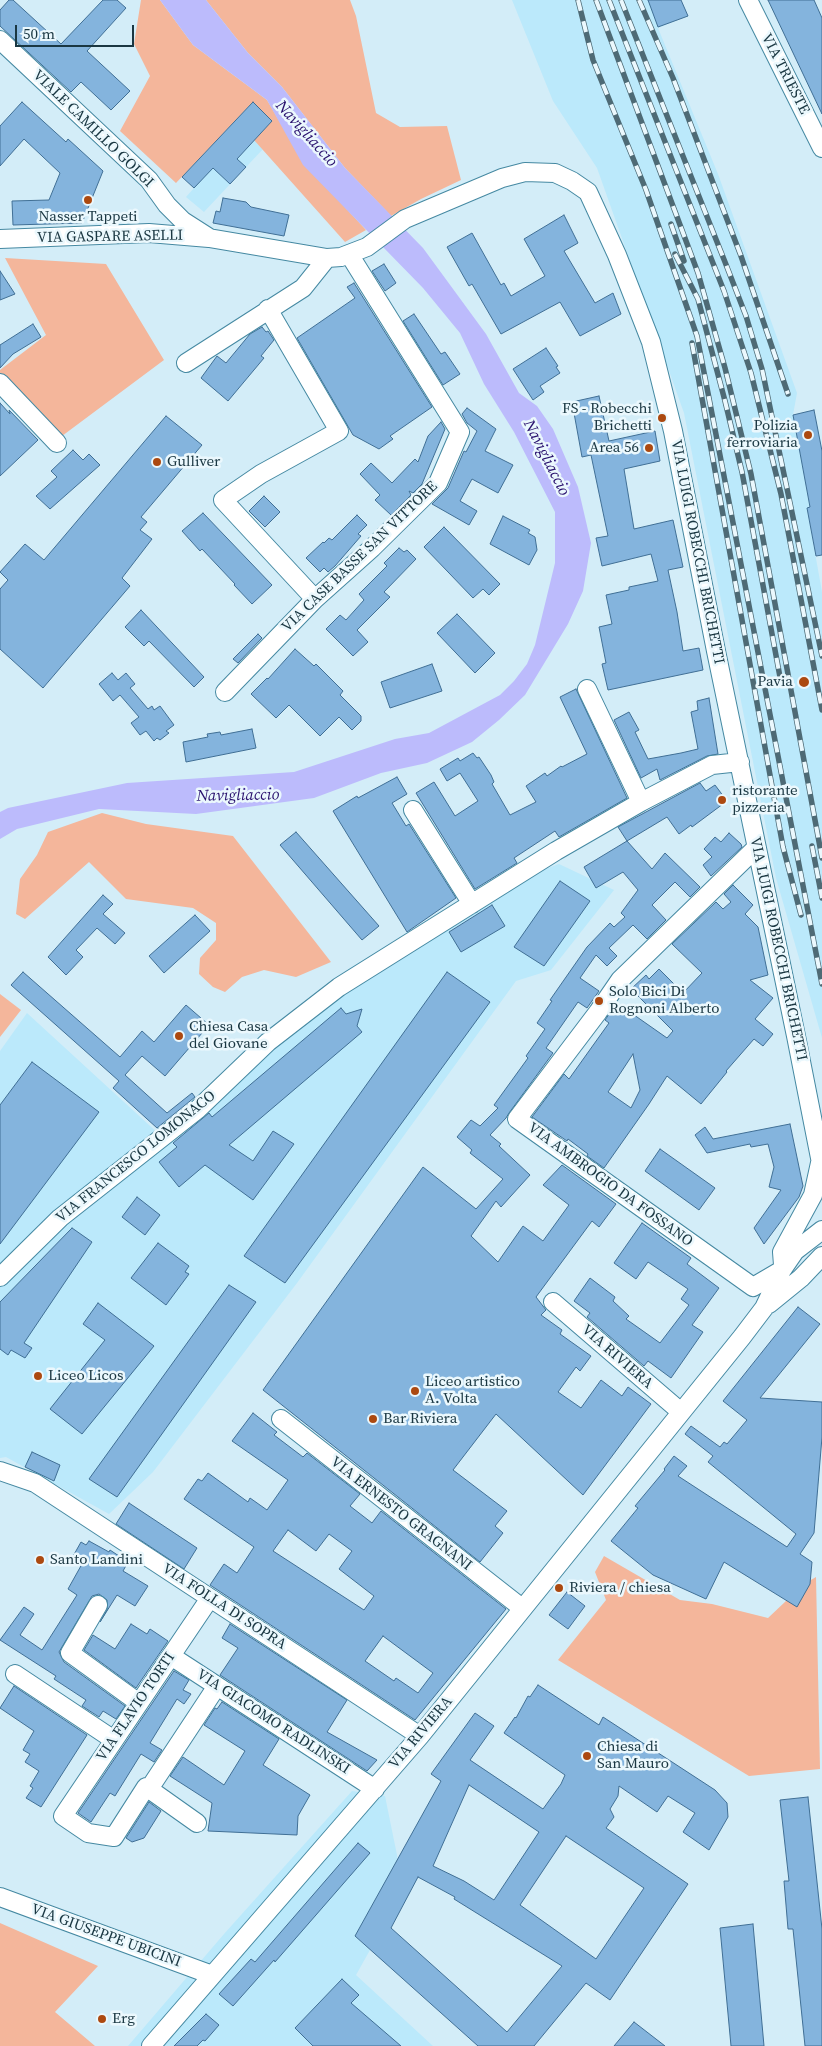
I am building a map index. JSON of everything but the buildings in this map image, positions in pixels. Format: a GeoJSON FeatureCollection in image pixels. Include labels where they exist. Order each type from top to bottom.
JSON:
{"type":"FeatureCollection","features":[{"type":"Feature","properties":{"kind":"street","name":"VIA TRIESTE"},"geometry":{"type":"LineString","coordinates":[[748,0],[822,148]]}},
{"type":"Feature","properties":{"kind":"street","name":"VIALE CAMILLO GOLGI"},"geometry":{"type":"LineString","coordinates":[[0,40],[149,180],[167,205],[183,221],[208,238]]}},
{"type":"Feature","properties":{"kind":"street","name":"VIA LUIGI ROBECCHI BRICHETTI"},"geometry":{"type":"LineString","coordinates":[[367,247],[405,219],[502,178],[525,172],[555,172],[588,192],[617,255],[651,342],[673,430],[821,1166],[813,1195]]}},
{"type":"Feature","properties":{"kind":"street","name":"VIA GASPARE ASELLI"},"geometry":{"type":"LineString","coordinates":[[0,239],[149,234],[208,238],[326,258],[349,254],[367,247]]}},
{"type":"Feature","properties":{"kind":"street","name":"VIA CASE BASSE SAN VITTORE"},"geometry":{"type":"LineString","coordinates":[[225,692],[315,599],[372,548],[438,483],[460,432],[349,254]]}},
{"type":"Feature","properties":{"kind":"street"},"geometry":{"type":"LineString","coordinates":[[186,363],[303,288],[326,258]]}},
{"type":"Feature","properties":{"kind":"street"},"geometry":{"type":"LineString","coordinates":[[268,309],[339,431],[261,474],[223,500],[315,599]]}},
{"type":"Feature","properties":{"kind":"street"},"geometry":{"type":"LineString","coordinates":[[0,383],[57,443]]}},
{"type":"Feature","properties":{"kind":"street"},"geometry":{"type":"LineString","coordinates":[[587,689],[641,802]]}},
{"type":"Feature","properties":{"kind":"street","name":"VIA FRANCESCO LOMONACO"},"geometry":{"type":"LineString","coordinates":[[0,1277],[60,1218],[197,1110],[268,1042],[339,987],[556,851],[641,802],[712,765],[740,762]]}},
{"type":"Feature","properties":{"kind":"street"},"geometry":{"type":"LineString","coordinates":[[413,810],[472,904]]}},
{"type":"Feature","properties":{"kind":"street","name":"VIA AMBROGIO DA FOSSANO"},"geometry":{"type":"LineString","coordinates":[[753,1287],[517,1119],[620,980],[756,848]]}},
{"type":"Feature","properties":{"kind":"street","name":"VIA RIVIERA"},"geometry":{"type":"LineString","coordinates":[[782,1270],[782,1252],[813,1195]]}},
{"type":"Feature","properties":{"kind":"street","name":"VIA RIVIERA"},"geometry":{"type":"LineString","coordinates":[[764,1308],[782,1270],[795,1251],[820,1229]]}},
{"type":"Feature","properties":{"kind":"street","name":"VIA RIVIERA"},"geometry":{"type":"LineString","coordinates":[[804,1275],[820,1229]]}},
{"type":"Feature","properties":{"kind":"street","name":"VIA RIVIERA"},"geometry":{"type":"LineString","coordinates":[[151,2046],[376,1789],[764,1308],[804,1275],[822,1256]]}},
{"type":"Feature","properties":{"kind":"street"},"geometry":{"type":"LineString","coordinates":[[782,1270],[791,1277],[804,1275]]}},
{"type":"Feature","properties":{"kind":"street","name":"VIA RIVIERA"},"geometry":{"type":"LineString","coordinates":[[753,1287],[782,1270]]}},
{"type":"Feature","properties":{"kind":"street","name":"VIA RIVIERA"},"geometry":{"type":"LineString","coordinates":[[553,1302],[682,1412]]}},
{"type":"Feature","properties":{"kind":"street","name":"VIA ERNESTO GRAGNANI"},"geometry":{"type":"LineString","coordinates":[[281,1419],[522,1608]]}},
{"type":"Feature","properties":{"kind":"street","name":"VIA FOLLA DI SOPRA"},"geometry":{"type":"LineString","coordinates":[[0,1471],[35,1484],[420,1736]]}},
{"type":"Feature","properties":{"kind":"street","name":"VIA FLAVIO TORTI"},"geometry":{"type":"LineString","coordinates":[[149,1789],[146,1788],[114,1837],[88,1833],[62,1816],[210,1598]]}},
{"type":"Feature","properties":{"kind":"street"},"geometry":{"type":"LineString","coordinates":[[98,1605],[70,1653],[139,1703]]}},
{"type":"Feature","properties":{"kind":"street","name":"VIA GIACOMO RADLINSKI"},"geometry":{"type":"LineString","coordinates":[[171,1656],[376,1789]]}},
{"type":"Feature","properties":{"kind":"street"},"geometry":{"type":"LineString","coordinates":[[15,1674],[114,1740]]}},
{"type":"Feature","properties":{"kind":"street"},"geometry":{"type":"LineString","coordinates":[[197,1823],[149,1789],[217,1686]]}},
{"type":"Feature","properties":{"kind":"street","name":"VIA GIUSEPPE UBICINI"},"geometry":{"type":"LineString","coordinates":[[0,1897],[212,1975]]}},
{"type":"Feature","properties":{"kind":"shaded area"},"geometry":{"type":"Polygon","coordinates":[[[141,0],[160,0],[193,45],[267,100],[280,122],[344,206],[366,230],[345,242],[254,140],[272,121],[253,102],[176,183],[120,131],[150,76],[134,44],[141,0]]]}},
{"type":"Feature","properties":{"kind":"shaded area"},"geometry":{"type":"Polygon","coordinates":[[[206,0],[350,0],[356,16],[376,113],[400,127],[447,126],[461,180],[391,216],[345,168],[282,87],[248,53],[206,0]]]}},
{"type":"Feature","properties":{"kind":"shaded area"},"geometry":{"type":"Polygon","coordinates":[[[512,0],[681,0],[688,16],[658,28],[718,174],[797,393],[793,415],[810,506],[807,508],[822,592],[822,1038],[776,878],[684,413],[597,168],[553,101],[512,0]]]}},
{"type":"Feature","properties":{"kind":"shaded area"},"geometry":{"type":"Polygon","coordinates":[[[253,102],[272,121],[255,140],[263,149],[204,212],[186,197],[194,188],[182,177],[253,102]]]}},
{"type":"Feature","properties":{"kind":"shaded area"},"geometry":{"type":"Polygon","coordinates":[[[5,258],[106,264],[164,360],[62,436],[0,377],[0,370],[46,335],[5,258]]]}},
{"type":"Feature","properties":{"kind":"shaded area"},"geometry":{"type":"Polygon","coordinates":[[[102,813],[146,824],[233,836],[331,962],[296,977],[264,970],[242,977],[225,992],[213,987],[199,974],[200,958],[216,940],[216,923],[193,908],[126,899],[89,862],[25,919],[16,914],[20,879],[37,855],[48,832],[102,813]]]}},
{"type":"Feature","properties":{"kind":"shaded area"},"geometry":{"type":"Polygon","coordinates":[[[559,864],[614,890],[551,970],[516,981],[297,1283],[153,1472],[109,1514],[6,1457],[0,1458],[0,1051],[27,1013],[161,1136],[200,1099],[252,1043],[347,970],[464,898],[559,864]]]}},
{"type":"Feature","properties":{"kind":"shaded area"},"geometry":{"type":"Polygon","coordinates":[[[0,994],[21,1010],[0,1037],[0,994]]]}},
{"type":"Feature","properties":{"kind":"shaded area"},"geometry":{"type":"Polygon","coordinates":[[[604,1556],[680,1600],[712,1604],[768,1618],[804,1584],[816,1577],[820,1769],[749,1776],[558,1660],[606,1600],[595,1572],[604,1556]]]}},
{"type":"Feature","properties":{"kind":"shaded area"},"geometry":{"type":"Polygon","coordinates":[[[352,1791],[385,1796],[398,1860],[355,1936],[370,1950],[356,1975],[433,2046],[128,2046],[224,1934],[352,1791]]]}},
{"type":"Feature","properties":{"kind":"shaded area"},"geometry":{"type":"Polygon","coordinates":[[[0,1923],[98,1966],[55,2012],[95,2046],[0,2046],[0,1923]]]}},
{"type":"Feature","properties":{"kind":"water","name":"Navigliaccio"},"geometry":{"type":"Polygon","coordinates":[[[160,0],[206,0],[248,53],[282,87],[345,168],[423,248],[486,334],[519,393],[537,406],[553,429],[578,487],[591,543],[583,591],[568,624],[525,695],[472,742],[427,763],[381,773],[314,798],[196,814],[99,809],[17,829],[0,839],[0,812],[8,808],[127,783],[294,772],[395,739],[429,733],[500,695],[527,664],[535,645],[555,563],[555,512],[514,432],[484,384],[460,333],[423,288],[303,165],[267,100],[193,45],[160,0]]]}},
{"type":"Feature","properties":{"kind":"railway"},"geometry":{"type":"LineString","coordinates":[[578,0],[593,60],[646,190],[697,336],[822,984]]}},
{"type":"Feature","properties":{"kind":"railway"},"geometry":{"type":"LineString","coordinates":[[596,0],[698,273],[725,368],[751,474],[822,858]]}},
{"type":"Feature","properties":{"kind":"railway"},"geometry":{"type":"LineString","coordinates":[[609,0],[724,291],[751,373],[781,494],[822,710]]}},
{"type":"Feature","properties":{"kind":"railway"},"geometry":{"type":"LineString","coordinates":[[621,0],[746,316],[762,369],[822,656]]}},
{"type":"Feature","properties":{"kind":"railway"},"geometry":{"type":"LineString","coordinates":[[639,0],[673,78],[741,256],[788,394]]}},
{"type":"Feature","properties":{"kind":"railway"},"geometry":{"type":"LineString","coordinates":[[671,224],[684,261]]}},
{"type":"Feature","properties":{"kind":"railway"},"geometry":{"type":"LineString","coordinates":[[675,254],[698,299],[725,401],[742,472],[780,677]]}},
{"type":"Feature","properties":{"kind":"railway"},"geometry":{"type":"LineString","coordinates":[[692,343],[783,847],[801,915]]}},
{"type":"Feature","properties":{"kind":"railway"},"geometry":{"type":"LineString","coordinates":[[812,846],[822,898]]}},
{"type":"Feature","properties":{"kind":"place","name":"Nasser Tappeti"},"geometry":{"type":"Point","coordinates":[88,200]}},
{"type":"Feature","properties":{"kind":"place","name":"FS - Robecchi Brichetti"},"geometry":{"type":"Point","coordinates":[662,418]}},
{"type":"Feature","properties":{"kind":"place","name":"Polizia ferroviaria"},"geometry":{"type":"Point","coordinates":[808,435]}},
{"type":"Feature","properties":{"kind":"place","name":"Area 56"},"geometry":{"type":"Point","coordinates":[649,448]}},
{"type":"Feature","properties":{"kind":"place","name":"Gulliver"},"geometry":{"type":"Point","coordinates":[157,462]}},
{"type":"Feature","properties":{"kind":"place","name":"Pavia"},"geometry":{"type":"Point","coordinates":[804,682]}},
{"type":"Feature","properties":{"kind":"place","name":"ristorante pizzeria"},"geometry":{"type":"Point","coordinates":[722,800]}},
{"type":"Feature","properties":{"kind":"place","name":"Solo Bici Di Rognoni Alberto"},"geometry":{"type":"Point","coordinates":[599,1001]}},
{"type":"Feature","properties":{"kind":"place","name":"Chiesa Casa del Giovane"},"geometry":{"type":"Point","coordinates":[179,1036]}},
{"type":"Feature","properties":{"kind":"place","name":"Liceo Licos"},"geometry":{"type":"Point","coordinates":[38,1376]}},
{"type":"Feature","properties":{"kind":"place","name":"Liceo artistico A. Volta"},"geometry":{"type":"Point","coordinates":[415,1391]}},
{"type":"Feature","properties":{"kind":"place","name":"Bar Riviera"},"geometry":{"type":"Point","coordinates":[373,1419]}},
{"type":"Feature","properties":{"kind":"place","name":"Santo Landini"},"geometry":{"type":"Point","coordinates":[40,1560]}},
{"type":"Feature","properties":{"kind":"place","name":"Riviera / chiesa"},"geometry":{"type":"Point","coordinates":[559,1588]}},
{"type":"Feature","properties":{"kind":"place","name":"Chiesa di San Mauro"},"geometry":{"type":"Point","coordinates":[587,1756]}},
{"type":"Feature","properties":{"kind":"place","name":"Erg"},"geometry":{"type":"Point","coordinates":[102,2019]}}]}
